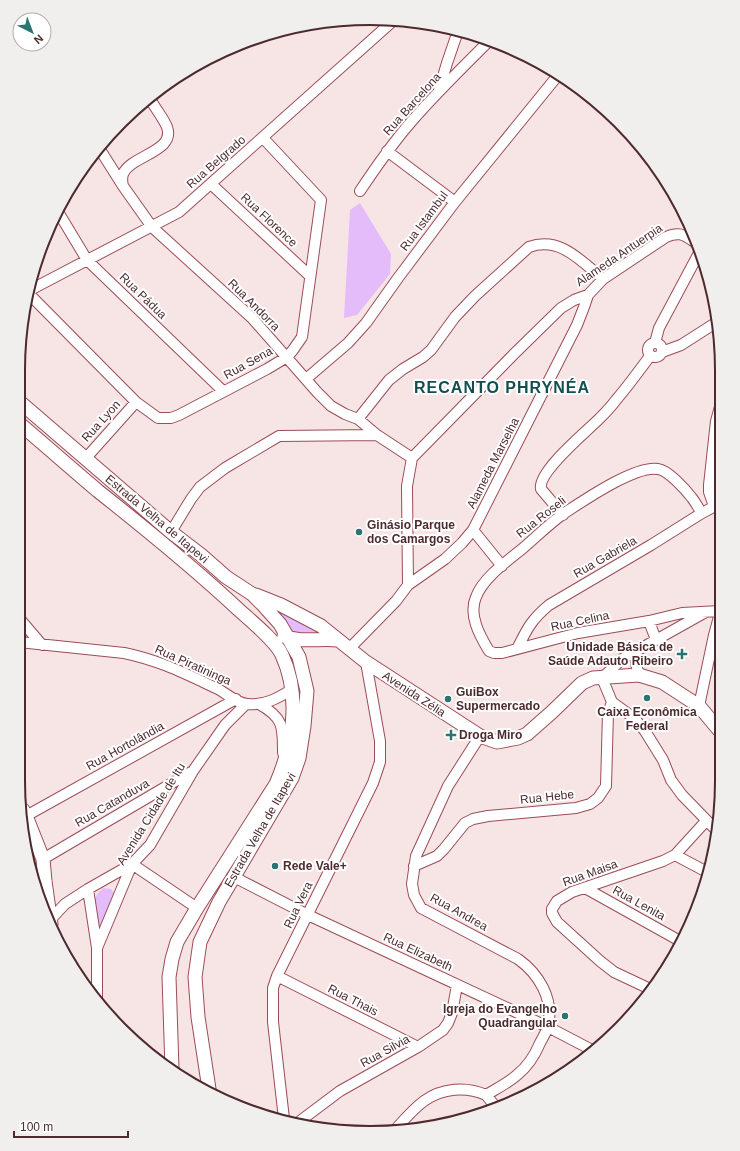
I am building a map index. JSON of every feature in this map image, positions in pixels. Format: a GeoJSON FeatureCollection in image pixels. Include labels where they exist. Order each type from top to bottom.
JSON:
{"type":"FeatureCollection","features":[{"type":"Feature","properties":{"kind":"main road","name":"Estrada Velha de Itapevi"},"geometry":{"type":"LineString","coordinates":[[25,407],[171,532],[226,577],[252,594],[280,624],[299,657],[307,691],[299,758],[292,778],[219,902],[200,942],[195,977],[198,1017],[209,1086]]}},
{"type":"Feature","properties":{"kind":"main road","name":"Estrada Velha de Itapevi"},"geometry":{"type":"LineString","coordinates":[[25,428],[74,471],[213,585],[272,641],[282,654],[291,690],[293,714],[289,743],[283,767],[276,784],[177,942],[170,971],[169,1006],[172,1063]]}},
{"type":"Feature","properties":{"kind":"main road"},"geometry":{"type":"LineString","coordinates":[[213,585],[220,586],[225,589],[274,632],[298,640],[325,638],[338,640]]}},
{"type":"Feature","properties":{"kind":"main road","name":"Avenida Zélia"},"geometry":{"type":"LineString","coordinates":[[252,594],[281,605],[321,626],[366,662],[480,736],[497,742],[518,738],[527,734],[582,683],[593,678],[640,675],[662,682],[699,706],[715,724]]}},
{"type":"Feature","properties":{"kind":"main road"},"geometry":{"type":"LineString","coordinates":[[28,822],[39,859],[39,877],[49,907]]}},
{"type":"Feature","properties":{"kind":"street","name":"Rua Belgrado"},"geometry":{"type":"LineString","coordinates":[[36,287],[179,212],[388,26]]}},
{"type":"Feature","properties":{"kind":"street"},"geometry":{"type":"LineString","coordinates":[[439,90],[456,36]]}},
{"type":"Feature","properties":{"kind":"street","name":"Rua Barcelona"},"geometry":{"type":"LineString","coordinates":[[360,191],[388,151],[411,122],[439,90],[485,45]]}},
{"type":"Feature","properties":{"kind":"street","name":"Rua Istambul"},"geometry":{"type":"LineString","coordinates":[[306,379],[348,343],[366,323],[455,202],[555,79]]}},
{"type":"Feature","properties":{"kind":"street"},"geometry":{"type":"LineString","coordinates":[[105,158],[116,165],[130,164],[158,149],[164,144],[168,134],[167,127],[152,103]]}},
{"type":"Feature","properties":{"kind":"street","name":"Rua Sena"},"geometry":{"type":"LineString","coordinates":[[33,298],[136,402],[158,418],[171,418],[179,415],[287,357],[302,337],[321,200],[263,138]]}},
{"type":"Feature","properties":{"kind":"street"},"geometry":{"type":"LineString","coordinates":[[388,151],[455,202]]}},
{"type":"Feature","properties":{"kind":"street","name":"Rua Andorra"},"geometry":{"type":"LineString","coordinates":[[102,153],[152,227],[252,318],[331,406],[344,414],[358,419],[377,435],[412,458]]}},
{"type":"Feature","properties":{"kind":"street"},"geometry":{"type":"LineString","coordinates":[[123,186],[123,175],[130,164]]}},
{"type":"Feature","properties":{"kind":"street","name":"Rua Florence"},"geometry":{"type":"LineString","coordinates":[[211,184],[310,276]]}},
{"type":"Feature","properties":{"kind":"street","name":"Rua Pádua"},"geometry":{"type":"LineString","coordinates":[[61,217],[87,260],[223,391]]}},
{"type":"Feature","properties":{"kind":"street","name":"Alameda Antuerpia"},"geometry":{"type":"LineString","coordinates":[[412,458],[561,308],[574,300],[588,295],[603,279],[641,253],[674,234],[685,235],[689,238]]}},
{"type":"Feature","properties":{"kind":"street"},"geometry":{"type":"LineString","coordinates":[[358,419],[390,380],[403,369],[423,357],[431,350],[455,317],[480,291],[529,247],[538,244],[547,244],[566,250],[574,254],[603,279]]}},
{"type":"Feature","properties":{"kind":"street"},"geometry":{"type":"LineString","coordinates":[[655,343],[659,328],[696,258]]}},
{"type":"Feature","properties":{"kind":"street","name":"Alameda Marselha"},"geometry":{"type":"LineString","coordinates":[[349,649],[396,601],[408,586],[445,559],[473,530],[577,325],[588,295]]}},
{"type":"Feature","properties":{"kind":"street"},"geometry":{"type":"LineString","coordinates":[[662,352],[662,348],[659,344],[655,343],[651,344],[647,351],[650,356],[656,358],[660,356],[662,352],[681,345],[712,325]]}},
{"type":"Feature","properties":{"kind":"street"},"geometry":{"type":"LineString","coordinates":[[563,515],[541,489],[540,485],[542,480],[558,459],[616,400],[650,356]]}},
{"type":"Feature","properties":{"kind":"street","name":"Rua Lyon"},"geometry":{"type":"LineString","coordinates":[[86,458],[136,402]]}},
{"type":"Feature","properties":{"kind":"street"},"geometry":{"type":"LineString","coordinates":[[715,431],[709,492],[715,502]]}},
{"type":"Feature","properties":{"kind":"street"},"geometry":{"type":"LineString","coordinates":[[171,532],[200,487],[225,468],[279,436],[377,435]]}},
{"type":"Feature","properties":{"kind":"street"},"geometry":{"type":"LineString","coordinates":[[408,586],[408,486],[412,458]]}},
{"type":"Feature","properties":{"kind":"street","name":"Rua Roseli"},"geometry":{"type":"LineString","coordinates":[[517,649],[502,653],[494,653],[489,651],[476,624],[473,610],[475,598],[482,585],[502,566],[563,515],[621,479],[648,468],[660,469],[671,476],[692,498],[696,507],[702,513]]}},
{"type":"Feature","properties":{"kind":"street"},"geometry":{"type":"LineString","coordinates":[[692,498],[698,498],[709,492]]}},
{"type":"Feature","properties":{"kind":"street","name":"Rua Gabriela"},"geometry":{"type":"LineString","coordinates":[[517,649],[526,630],[535,617],[549,605],[715,506]]}},
{"type":"Feature","properties":{"kind":"street"},"geometry":{"type":"LineString","coordinates":[[473,530],[502,566]]}},
{"type":"Feature","properties":{"kind":"street"},"geometry":{"type":"LineString","coordinates":[[706,612],[622,659],[602,678],[612,702],[634,718],[663,760],[671,780],[682,795],[712,826]]}},
{"type":"Feature","properties":{"kind":"street","name":"Rua Celina"},"geometry":{"type":"LineString","coordinates":[[517,649],[578,633],[649,621],[682,613],[715,612]]}},
{"type":"Feature","properties":{"kind":"street"},"geometry":{"type":"LineString","coordinates":[[649,621],[656,640]]}},
{"type":"Feature","properties":{"kind":"street"},"geometry":{"type":"LineString","coordinates":[[25,625],[42,644]]}},
{"type":"Feature","properties":{"kind":"street"},"geometry":{"type":"LineString","coordinates":[[699,706],[715,631]]}},
{"type":"Feature","properties":{"kind":"street","name":"Rua Piratininga"},"geometry":{"type":"LineString","coordinates":[[25,643],[141,656],[165,664],[246,704],[259,704],[274,699],[291,690]]}},
{"type":"Feature","properties":{"kind":"street"},"geometry":{"type":"LineString","coordinates":[[637,650],[635,659],[636,667],[640,675]]}},
{"type":"Feature","properties":{"kind":"street","name":"Rua Vera"},"geometry":{"type":"LineString","coordinates":[[283,1115],[273,1022],[274,988],[277,976],[373,783],[380,762],[380,741],[366,662]]}},
{"type":"Feature","properties":{"kind":"street","name":"Rua Hortolândia"},"geometry":{"type":"LineString","coordinates":[[27,812],[236,699]]}},
{"type":"Feature","properties":{"kind":"street","name":"Rua Hebe"},"geometry":{"type":"LineString","coordinates":[[414,866],[436,856],[444,849],[464,823],[473,819],[488,816],[576,808],[590,804],[598,798],[606,786],[608,713],[612,702]]}},
{"type":"Feature","properties":{"kind":"street","name":"Avenida Cidade de Itu"},"geometry":{"type":"LineString","coordinates":[[97,948],[132,864],[150,845],[193,771],[225,725],[246,704]]}},
{"type":"Feature","properties":{"kind":"street"},"geometry":{"type":"LineString","coordinates":[[259,704],[271,711],[279,719],[282,729],[283,767]]}},
{"type":"Feature","properties":{"kind":"street","name":"Rua Andrea"},"geometry":{"type":"LineString","coordinates":[[480,736],[448,786],[416,856],[412,884],[414,895],[421,908],[518,959],[529,967],[544,989],[549,1009],[548,1026]]}},
{"type":"Feature","properties":{"kind":"street","name":"Rua Catanduva"},"geometry":{"type":"LineString","coordinates":[[39,859],[193,771]]}},
{"type":"Feature","properties":{"kind":"street","name":"Rua Maisa"},"geometry":{"type":"LineString","coordinates":[[647,987],[614,972],[600,961],[557,922],[552,913],[552,909],[557,901],[562,897],[663,861],[675,854],[706,821]]}},
{"type":"Feature","properties":{"kind":"street"},"geometry":{"type":"LineString","coordinates":[[675,854],[703,870]]}},
{"type":"Feature","properties":{"kind":"street"},"geometry":{"type":"LineString","coordinates":[[53,918],[65,904],[132,864],[197,908]]}},
{"type":"Feature","properties":{"kind":"street","name":"Rua Elizabeth"},"geometry":{"type":"LineString","coordinates":[[234,877],[308,915],[548,1026],[588,1048]]}},
{"type":"Feature","properties":{"kind":"street"},"geometry":{"type":"LineString","coordinates":[[106,879],[114,883],[120,892]]}},
{"type":"Feature","properties":{"kind":"street","name":"Rua Lenita"},"geometry":{"type":"LineString","coordinates":[[585,888],[676,939]]}},
{"type":"Feature","properties":{"kind":"street","name":"Avenida Cidade de Itu"},"geometry":{"type":"LineString","coordinates":[[88,889],[97,948],[97,992]]}},
{"type":"Feature","properties":{"kind":"street"},"geometry":{"type":"LineString","coordinates":[[48,902],[65,904]]}},
{"type":"Feature","properties":{"kind":"street","name":"Rua Thais"},"geometry":{"type":"LineString","coordinates":[[277,976],[418,1047]]}},
{"type":"Feature","properties":{"kind":"street","name":"Rua Silvia"},"geometry":{"type":"LineString","coordinates":[[303,1119],[340,1091],[435,1037],[448,1024],[452,1013],[457,985]]}},
{"type":"Feature","properties":{"kind":"street"},"geometry":{"type":"LineString","coordinates":[[486,1095],[517,1075],[529,1063],[548,1026]]}},
{"type":"Feature","properties":{"kind":"street"},"geometry":{"type":"LineString","coordinates":[[401,1124],[424,1101],[437,1093],[464,1089],[477,1091],[486,1095],[493,1103]]}},
{"type":"Feature","properties":{"kind":"shaded area"},"geometry":{"type":"Polygon","coordinates":[[[360,203],[391,254],[390,274],[357,315],[344,318],[350,210],[360,203]]]}},
{"type":"Feature","properties":{"kind":"shaded area"},"geometry":{"type":"Polygon","coordinates":[[[282,611],[318,632],[293,633],[280,613],[282,611]]]}},
{"type":"Feature","properties":{"kind":"shaded area"},"geometry":{"type":"Polygon","coordinates":[[[103,888],[111,889],[114,893],[102,924],[98,925],[94,901],[103,888]]]}},
{"type":"Feature","properties":{"kind":"place","name":"Ginásio Parque dos Camargos"},"geometry":{"type":"Point","coordinates":[359,532]}},
{"type":"Feature","properties":{"kind":"place","name":"Unidade Básica de Saúde Adauto Ribeiro"},"geometry":{"type":"Point","coordinates":[682,654]}},
{"type":"Feature","properties":{"kind":"place","name":"Caixa Econômica Federal"},"geometry":{"type":"Point","coordinates":[647,698]}},
{"type":"Feature","properties":{"kind":"place","name":"GuiBox Supermercado"},"geometry":{"type":"Point","coordinates":[448,699]}},
{"type":"Feature","properties":{"kind":"place","name":"Droga Miro"},"geometry":{"type":"Point","coordinates":[451,735]}},
{"type":"Feature","properties":{"kind":"place","name":"Rede Vale+"},"geometry":{"type":"Point","coordinates":[275,866]}},
{"type":"Feature","properties":{"kind":"place","name":"Igreja do Evangelho Quadrangular"},"geometry":{"type":"Point","coordinates":[565,1016]}},
{"type":"Feature","properties":{"kind":"district","name":"RECANTO PHRYNÉA"},"geometry":{"type":"Point","coordinates":[502,387]}}]}
